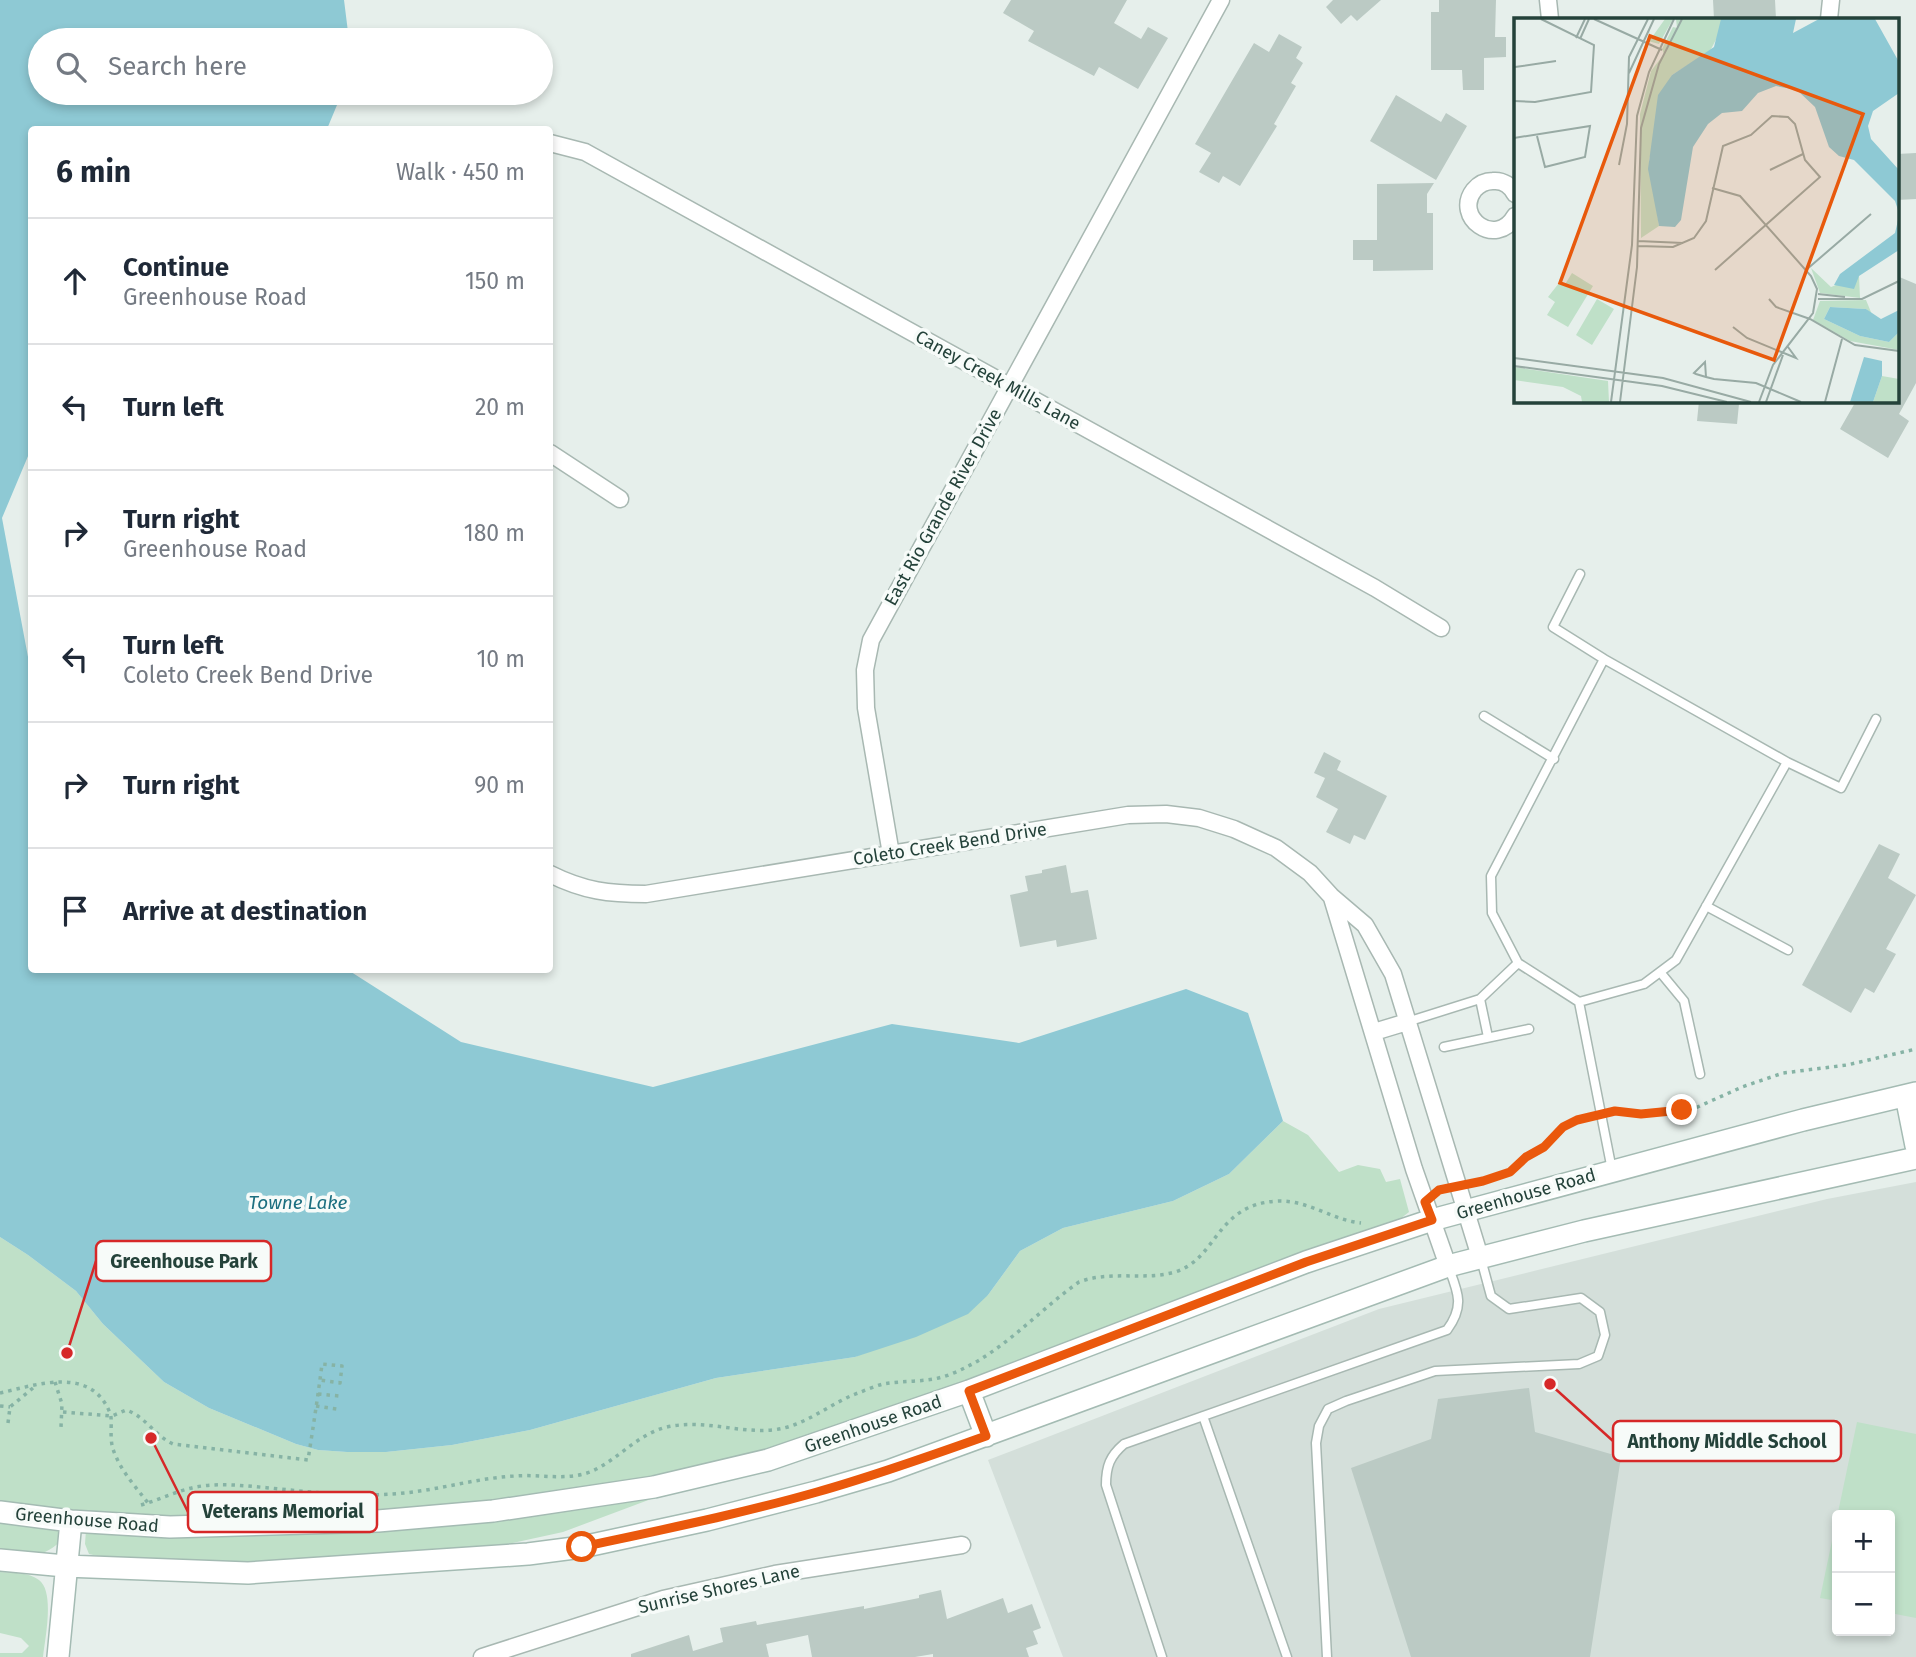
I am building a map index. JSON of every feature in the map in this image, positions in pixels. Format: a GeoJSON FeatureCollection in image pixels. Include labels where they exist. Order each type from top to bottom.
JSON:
{"type":"FeatureCollection","features":[{"type":"Feature","properties":{"kind":"main road","name":"Greenhouse Road"},"geometry":{"type":"LineString","coordinates":[[0,1512],[71,1521],[170,1527],[378,1521],[534,1505],[654,1487],[768,1460],[969,1391],[1306,1262],[1432,1220],[1802,1120],[1911,1094]]}},
{"type":"Feature","properties":{"kind":"main road"},"geometry":{"type":"LineString","coordinates":[[1911,1094],[1916,1146]]}},
{"type":"Feature","properties":{"kind":"main road"},"geometry":{"type":"LineString","coordinates":[[0,1560],[65,1566],[248,1573],[528,1554],[582,1547],[707,1520],[887,1471],[1448,1266],[1584,1231],[1916,1158]]}},
{"type":"Feature","properties":{"kind":"main road"},"geometry":{"type":"LineString","coordinates":[[969,1391],[986,1436]]}},
{"type":"Feature","properties":{"kind":"main road"},"geometry":{"type":"LineString","coordinates":[[58,1657],[71,1521]]}},
{"type":"Feature","properties":{"kind":"street"},"geometry":{"type":"LineString","coordinates":[[1548,0],[1550,18]]}},
{"type":"Feature","properties":{"kind":"street"},"geometry":{"type":"LineString","coordinates":[[1829,18],[1831,0]]}},
{"type":"Feature","properties":{"kind":"street","name":"East Rio Grande River Drive"},"geometry":{"type":"LineString","coordinates":[[891,853],[866,708],[865,670],[871,640],[1217,2]]}},
{"type":"Feature","properties":{"kind":"street","name":"Caney Creek Mills Lane"},"geometry":{"type":"LineString","coordinates":[[553,144],[585,152],[1376,588],[1441,628]]}},
{"type":"Feature","properties":{"kind":"street"},"geometry":{"type":"LineString","coordinates":[[1512,183],[1490,180],[1476,187],[1469,200],[1471,216],[1482,228],[1489,230],[1506,227],[1514,217]]}},
{"type":"Feature","properties":{"kind":"street"},"geometry":{"type":"LineString","coordinates":[[553,455],[620,499]]}},
{"type":"Feature","properties":{"kind":"street","name":"Coleto Creek Bend Drive"},"geometry":{"type":"LineString","coordinates":[[553,876],[574,886],[610,894],[646,894],[1128,815],[1166,814],[1199,818],[1234,830],[1276,848],[1310,873],[1331,896],[1365,925],[1393,974],[1480,1257]]}},
{"type":"Feature","properties":{"kind":"street","name":"Coleto Creek Bend Drive"},"geometry":{"type":"LineString","coordinates":[[1331,896],[1414,1169],[1448,1266]]}},
{"type":"Feature","properties":{"kind":"street"},"geometry":{"type":"LineString","coordinates":[[1374,1032],[1408,1022]]}},
{"type":"Feature","properties":{"kind":"street","name":"Sunrise Shores Lane"},"geometry":{"type":"LineString","coordinates":[[482,1657],[663,1599],[775,1574],[962,1545]]}},
{"type":"Feature","properties":{"kind":"lane"},"geometry":{"type":"LineString","coordinates":[[1580,574],[1553,627],[1604,659],[1787,762],[1841,788],[1876,719]]}},
{"type":"Feature","properties":{"kind":"lane"},"geometry":{"type":"LineString","coordinates":[[1604,659],[1491,876],[1492,913],[1518,964],[1579,1002],[1612,1170]]}},
{"type":"Feature","properties":{"kind":"lane"},"geometry":{"type":"LineString","coordinates":[[1485,716],[1553,759]]}},
{"type":"Feature","properties":{"kind":"lane"},"geometry":{"type":"LineString","coordinates":[[1579,1002],[1644,984],[1676,960],[1787,762]]}},
{"type":"Feature","properties":{"kind":"lane"},"geometry":{"type":"LineString","coordinates":[[1706,906],[1788,950]]}},
{"type":"Feature","properties":{"kind":"lane"},"geometry":{"type":"LineString","coordinates":[[1408,1022],[1480,999],[1518,964]]}},
{"type":"Feature","properties":{"kind":"lane"},"geometry":{"type":"LineString","coordinates":[[1660,972],[1684,1001],[1700,1074]]}},
{"type":"Feature","properties":{"kind":"lane"},"geometry":{"type":"LineString","coordinates":[[1480,999],[1489,1037]]}},
{"type":"Feature","properties":{"kind":"lane"},"geometry":{"type":"LineString","coordinates":[[1444,1047],[1529,1029]]}},
{"type":"Feature","properties":{"kind":"lane"},"geometry":{"type":"LineString","coordinates":[[1328,1657],[1316,1443],[1319,1426],[1328,1409],[1435,1371],[1579,1364],[1598,1356],[1605,1335],[1600,1312],[1581,1298],[1509,1309],[1491,1296],[1480,1257]]}},
{"type":"Feature","properties":{"kind":"lane"},"geometry":{"type":"LineString","coordinates":[[1162,1657],[1106,1485],[1106,1469],[1112,1454],[1124,1444],[1447,1330],[1456,1318],[1460,1303],[1448,1266]]}},
{"type":"Feature","properties":{"kind":"lane"},"geometry":{"type":"LineString","coordinates":[[1203,1416],[1287,1657]]}},
{"type":"Feature","properties":{"kind":"path"},"geometry":{"type":"LineString","coordinates":[[1458,1185],[1483,1181],[1510,1172],[1526,1157],[1544,1147],[1563,1127],[1577,1120],[1625,1111],[1641,1114],[1691,1110],[1742,1087],[1783,1073],[1847,1065],[1916,1049]]}},
{"type":"Feature","properties":{"kind":"path"},"geometry":{"type":"LineString","coordinates":[[133,1507],[180,1490],[232,1484],[356,1496],[394,1494],[519,1475],[548,1478],[574,1476],[602,1466],[648,1434],[663,1428],[682,1424],[707,1424],[770,1430],[806,1421],[855,1394],[882,1384],[949,1375],[1009,1342],[1079,1282],[1112,1274],[1164,1274],[1188,1267],[1230,1220],[1240,1211],[1254,1205],[1277,1201],[1293,1202],[1347,1221],[1368,1223]]}},
{"type":"Feature","properties":{"kind":"path"},"geometry":{"type":"LineString","coordinates":[[63,1412],[112,1416],[126,1410],[138,1415],[163,1439],[173,1444],[308,1460],[320,1380],[323,1364],[342,1366],[340,1383],[320,1380]]}},
{"type":"Feature","properties":{"kind":"path"},"geometry":{"type":"LineString","coordinates":[[0,1393],[55,1382],[85,1386],[101,1400],[112,1416],[110,1434],[117,1459],[148,1503]]}},
{"type":"Feature","properties":{"kind":"path"},"geometry":{"type":"LineString","coordinates":[[55,1382],[63,1412],[61,1427]]}},
{"type":"Feature","properties":{"kind":"path"},"geometry":{"type":"LineString","coordinates":[[0,1406],[10,1407],[38,1385]]}},
{"type":"Feature","properties":{"kind":"path"},"geometry":{"type":"LineString","coordinates":[[318,1394],[339,1396]]}},
{"type":"Feature","properties":{"kind":"path"},"geometry":{"type":"LineString","coordinates":[[316,1406],[337,1409]]}},
{"type":"Feature","properties":{"kind":"path"},"geometry":{"type":"LineString","coordinates":[[8,1423],[10,1407]]}},
{"type":"Feature","properties":{"kind":"shaded area"},"geometry":{"type":"Polygon","coordinates":[[[1916,1182],[1916,1657],[1063,1657],[988,1460],[1379,1309],[1827,1199],[1916,1182]]]}},
{"type":"Feature","properties":{"kind":"green space"},"geometry":{"type":"Polygon","coordinates":[[[1283,1121],[1308,1135],[1339,1172],[1358,1165],[1380,1169],[1386,1182],[1400,1179],[1409,1212],[1400,1219],[563,1532],[494,1547],[319,1561],[236,1562],[106,1558],[89,1554],[85,1544],[87,1516],[45,1552],[28,1554],[0,1551],[0,1237],[76,1291],[103,1324],[164,1382],[209,1408],[296,1444],[318,1450],[386,1452],[452,1445],[530,1430],[716,1378],[855,1357],[988,1295],[1020,1251],[1063,1228],[1173,1201],[1229,1174],[1283,1121]]]}},
{"type":"Feature","properties":{"kind":"green space"},"geometry":{"type":"Polygon","coordinates":[[[1857,1422],[1916,1434],[1916,1618],[1895,1614],[1895,1510],[1838,1510],[1857,1422]]]}},
{"type":"Feature","properties":{"kind":"green space"},"geometry":{"type":"Polygon","coordinates":[[[1832,1541],[1832,1600],[1820,1598],[1832,1541]]]}},
{"type":"Feature","properties":{"kind":"green space"},"geometry":{"type":"Polygon","coordinates":[[[0,1572],[30,1576],[44,1586],[48,1616],[43,1657],[0,1657],[0,1653],[22,1653],[29,1646],[21,1638],[0,1633],[0,1572]]]}},
{"type":"Feature","properties":{"kind":"water","name":"Towne Lake"},"geometry":{"type":"Polygon","coordinates":[[[0,0],[344,0],[348,28],[28,28],[28,105],[337,105],[328,126],[28,126],[28,456],[2,518],[28,657],[28,973],[353,973],[461,1042],[653,1087],[892,1024],[1019,1043],[1186,989],[1248,1013],[1283,1121],[1229,1174],[1173,1201],[1063,1228],[1020,1251],[988,1295],[968,1314],[916,1337],[855,1357],[716,1378],[530,1430],[452,1445],[386,1452],[318,1450],[296,1444],[209,1408],[164,1382],[103,1324],[76,1291],[0,1237],[0,0]]]}},
{"type":"Feature","properties":{"kind":"building"},"geometry":{"type":"Polygon","coordinates":[[[1011,0],[1127,0],[1114,23],[1141,39],[1148,27],[1168,38],[1138,89],[1099,67],[1094,76],[1028,41],[1034,31],[1003,13],[1011,0]]]}},
{"type":"Feature","properties":{"kind":"building"},"geometry":{"type":"Polygon","coordinates":[[[1333,0],[1381,0],[1357,21],[1351,15],[1341,24],[1326,7],[1333,0]]]}},
{"type":"Feature","properties":{"kind":"building"},"geometry":{"type":"Polygon","coordinates":[[[1439,0],[1496,0],[1495,37],[1506,37],[1506,57],[1484,58],[1484,90],[1463,90],[1462,70],[1431,70],[1431,12],[1439,12],[1439,0]]]}},
{"type":"Feature","properties":{"kind":"building"},"geometry":{"type":"Polygon","coordinates":[[[1713,0],[1775,0],[1776,18],[1714,18],[1713,0]]]}},
{"type":"Feature","properties":{"kind":"building"},"geometry":{"type":"Polygon","coordinates":[[[1279,34],[1302,47],[1296,58],[1303,63],[1291,83],[1296,86],[1274,124],[1277,126],[1240,186],[1223,176],[1219,183],[1199,172],[1211,153],[1195,144],[1254,43],[1269,52],[1279,34]]]}},
{"type":"Feature","properties":{"kind":"building"},"geometry":{"type":"Polygon","coordinates":[[[1396,95],[1441,122],[1446,113],[1467,126],[1436,180],[1370,141],[1396,95]]]}},
{"type":"Feature","properties":{"kind":"building"},"geometry":{"type":"Polygon","coordinates":[[[1916,153],[1916,199],[1898,200],[1898,154],[1916,153]]]}},
{"type":"Feature","properties":{"kind":"building"},"geometry":{"type":"Polygon","coordinates":[[[1434,183],[1427,194],[1427,213],[1433,213],[1433,270],[1373,271],[1373,260],[1353,260],[1353,240],[1377,240],[1377,184],[1434,183]]]}},
{"type":"Feature","properties":{"kind":"building"},"geometry":{"type":"Polygon","coordinates":[[[1898,276],[1916,284],[1916,383],[1899,414],[1909,421],[1888,458],[1840,429],[1855,402],[1898,402],[1898,276]]]}},
{"type":"Feature","properties":{"kind":"building"},"geometry":{"type":"Polygon","coordinates":[[[1699,402],[1739,404],[1737,424],[1697,421],[1699,402]]]}},
{"type":"Feature","properties":{"kind":"building"},"geometry":{"type":"Polygon","coordinates":[[[1324,752],[1341,761],[1337,770],[1387,796],[1365,840],[1354,835],[1350,844],[1326,832],[1338,809],[1316,797],[1325,778],[1314,773],[1324,752]]]}},
{"type":"Feature","properties":{"kind":"building"},"geometry":{"type":"Polygon","coordinates":[[[1879,844],[1900,854],[1888,878],[1916,895],[1886,949],[1896,954],[1874,993],[1865,988],[1851,1013],[1802,985],[1879,844]]]}},
{"type":"Feature","properties":{"kind":"building"},"geometry":{"type":"Polygon","coordinates":[[[1066,865],[1071,893],[1088,890],[1097,939],[1057,947],[1056,940],[1020,947],[1010,895],[1028,891],[1025,876],[1066,865]]]}},
{"type":"Feature","properties":{"kind":"building"},"geometry":{"type":"Polygon","coordinates":[[[1529,1388],[1535,1432],[1621,1457],[1590,1657],[1411,1657],[1351,1468],[1431,1439],[1438,1399],[1529,1388]]]}},
{"type":"Feature","properties":{"kind":"building"},"geometry":{"type":"Polygon","coordinates":[[[941,1590],[947,1619],[1003,1598],[1008,1613],[1032,1604],[1041,1628],[1033,1631],[1038,1644],[1026,1648],[1029,1657],[933,1657],[933,1654],[915,1657],[812,1657],[808,1635],[766,1644],[769,1657],[631,1657],[631,1654],[689,1635],[693,1651],[723,1642],[720,1628],[756,1621],[757,1625],[864,1606],[864,1609],[919,1598],[919,1595],[941,1590]]]}},
{"type":"Feature","properties":{"kind":"place","name":"Greenhouse Park"},"geometry":{"type":"Point","coordinates":[67,1353]}},
{"type":"Feature","properties":{"kind":"place","name":"Anthony Middle School"},"geometry":{"type":"Point","coordinates":[1550,1384]}},
{"type":"Feature","properties":{"kind":"place","name":"Veterans Memorial"},"geometry":{"type":"Point","coordinates":[151,1438]}},
{"type":"Feature","properties":{"kind":"route"},"geometry":{"type":"LineString","coordinates":[[582,1547],[707,1520],[816,1492],[887,1471],[986,1436],[969,1391],[1306,1262],[1432,1220],[1425,1202],[1439,1190],[1510,1172],[1526,1157],[1544,1147],[1563,1127],[1577,1120],[1615,1111],[1641,1114],[1682,1110]]}}]}
